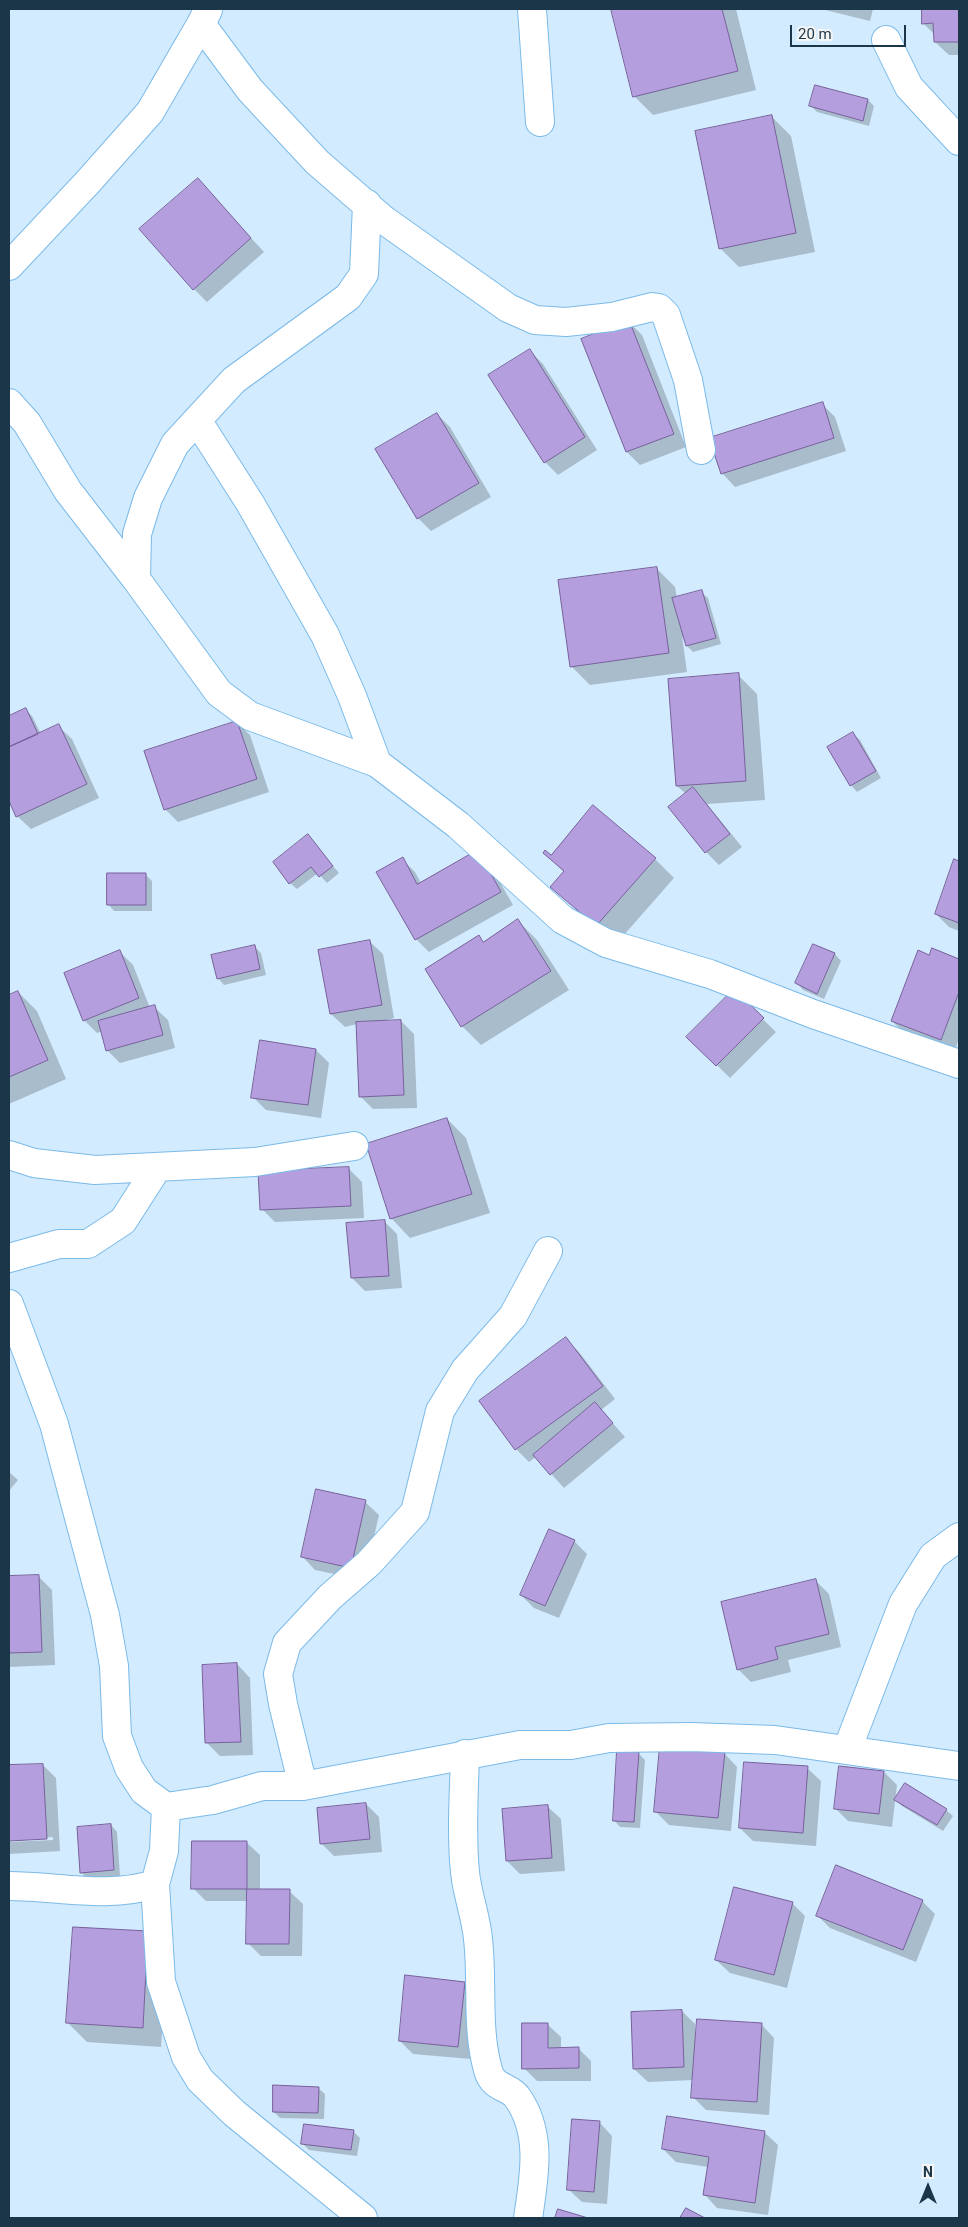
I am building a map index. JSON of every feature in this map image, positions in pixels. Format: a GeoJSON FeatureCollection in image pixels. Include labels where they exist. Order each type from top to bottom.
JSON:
{"type":"FeatureCollection","features":[{"type":"Feature","properties":{"kind":"street"},"geometry":{"type":"LineString","coordinates":[[532,9],[540,122]]}},
{"type":"Feature","properties":{"kind":"street"},"geometry":{"type":"LineString","coordinates":[[9,266],[88,183],[150,112],[205,17],[250,90],[317,162],[384,220],[508,308],[535,320],[566,322],[612,316],[652,307],[659,308],[666,315],[688,380],[701,450]]}},
{"type":"Feature","properties":{"kind":"street"},"geometry":{"type":"LineString","coordinates":[[886,40],[909,86],[959,141]]}},
{"type":"Feature","properties":{"kind":"street"},"geometry":{"type":"LineString","coordinates":[[136,579],[138,534],[148,498],[175,444],[234,380],[348,297],[364,274],[367,204]]}},
{"type":"Feature","properties":{"kind":"street"},"geometry":{"type":"LineString","coordinates":[[9,403],[27,423],[68,491],[136,579],[219,693],[250,716],[377,763],[458,825],[563,920],[606,943],[710,974],[813,1014],[959,1064]]}},
{"type":"Feature","properties":{"kind":"street"},"geometry":{"type":"LineString","coordinates":[[197,420],[250,503],[325,635],[352,696],[377,763]]}},
{"type":"Feature","properties":{"kind":"street"},"geometry":{"type":"LineString","coordinates":[[9,1155],[34,1164],[95,1170],[255,1162],[354,1146]]}},
{"type":"Feature","properties":{"kind":"street"},"geometry":{"type":"LineString","coordinates":[[9,1258],[59,1244],[88,1244],[123,1220],[157,1168]]}},
{"type":"Feature","properties":{"kind":"street"},"geometry":{"type":"LineString","coordinates":[[303,1786],[283,1704],[278,1674],[287,1643],[330,1597],[369,1563],[415,1512],[440,1411],[465,1370],[513,1316],[548,1251]]}},
{"type":"Feature","properties":{"kind":"street"},"geometry":{"type":"LineString","coordinates":[[9,1304],[54,1424],[105,1615],[114,1666],[117,1736],[129,1768],[144,1791],[166,1807],[213,1800],[262,1786],[303,1786],[520,1745],[571,1745],[609,1738],[691,1737],[775,1740],[959,1766]]}},
{"type":"Feature","properties":{"kind":"street"},"geometry":{"type":"LineString","coordinates":[[847,1750],[903,1604],[933,1556],[959,1536]]}},
{"type":"Feature","properties":{"kind":"street"},"geometry":{"type":"LineString","coordinates":[[465,1754],[463,1817],[465,1872],[478,1939],[480,2025],[488,2073],[497,2086],[516,2095],[532,2127],[535,2150],[534,2176],[528,2218]]}},
{"type":"Feature","properties":{"kind":"street"},"geometry":{"type":"LineString","coordinates":[[166,1807],[164,1851],[155,1884],[161,1982],[186,2057],[200,2080],[234,2113],[363,2218]]}},
{"type":"Feature","properties":{"kind":"street"},"geometry":{"type":"LineString","coordinates":[[9,1886],[74,1891],[141,1888],[155,1884]]}},
{"type":"Feature","properties":{"kind":"building"},"geometry":{"type":"Polygon","coordinates":[[[611,9],[722,9],[738,71],[633,97],[611,9]]]}},
{"type":"Feature","properties":{"kind":"building"},"geometry":{"type":"Polygon","coordinates":[[[922,9],[959,9],[959,42],[934,42],[933,23],[922,24],[922,9]]]}},
{"type":"Feature","properties":{"kind":"building"},"geometry":{"type":"Polygon","coordinates":[[[815,85],[868,99],[863,121],[809,106],[815,85]]]}},
{"type":"Feature","properties":{"kind":"building"},"geometry":{"type":"Polygon","coordinates":[[[772,115],[796,233],[719,249],[695,131],[772,115]]]}},
{"type":"Feature","properties":{"kind":"building"},"geometry":{"type":"Polygon","coordinates":[[[198,178],[251,238],[193,290],[139,229],[198,178]]]}},
{"type":"Feature","properties":{"kind":"building"},"geometry":{"type":"Polygon","coordinates":[[[629,320],[674,434],[626,452],[581,339],[629,320]]]}},
{"type":"Feature","properties":{"kind":"building"},"geometry":{"type":"Polygon","coordinates":[[[530,349],[585,437],[544,463],[488,375],[530,349]]]}},
{"type":"Feature","properties":{"kind":"building"},"geometry":{"type":"Polygon","coordinates":[[[823,402],[834,438],[721,474],[709,438],[823,402]]]}},
{"type":"Feature","properties":{"kind":"building"},"geometry":{"type":"Polygon","coordinates":[[[437,413],[479,483],[417,519],[375,449],[437,413]]]}},
{"type":"Feature","properties":{"kind":"building"},"geometry":{"type":"Polygon","coordinates":[[[657,567],[669,653],[570,667],[558,580],[657,567]]]}},
{"type":"Feature","properties":{"kind":"building"},"geometry":{"type":"Polygon","coordinates":[[[702,590],[716,638],[686,646],[672,598],[702,590]]]}},
{"type":"Feature","properties":{"kind":"building"},"geometry":{"type":"Polygon","coordinates":[[[739,673],[746,781],[676,786],[668,679],[739,673]]]}},
{"type":"Feature","properties":{"kind":"building"},"geometry":{"type":"Polygon","coordinates":[[[26,708],[38,734],[9,747],[9,716],[26,708]]]}},
{"type":"Feature","properties":{"kind":"building"},"geometry":{"type":"Polygon","coordinates":[[[237,721],[257,779],[164,810],[144,751],[237,721]]]}},
{"type":"Feature","properties":{"kind":"building"},"geometry":{"type":"Polygon","coordinates":[[[59,724],[87,784],[16,817],[9,801],[9,747],[59,724]]]}},
{"type":"Feature","properties":{"kind":"building"},"geometry":{"type":"Polygon","coordinates":[[[853,732],[876,771],[850,786],[827,747],[853,732]]]}},
{"type":"Feature","properties":{"kind":"building"},"geometry":{"type":"Polygon","coordinates":[[[693,787],[730,834],[705,853],[668,807],[693,787]]]}},
{"type":"Feature","properties":{"kind":"building"},"geometry":{"type":"Polygon","coordinates":[[[593,805],[656,858],[596,926],[550,887],[564,871],[543,853],[545,850],[551,855],[593,805]]]}},
{"type":"Feature","properties":{"kind":"building"},"geometry":{"type":"Polygon","coordinates":[[[308,834],[333,866],[319,877],[311,867],[289,884],[273,862],[308,834]]]}},
{"type":"Feature","properties":{"kind":"building"},"geometry":{"type":"Polygon","coordinates":[[[478,850],[501,892],[415,940],[376,872],[403,857],[417,884],[478,850]]]}},
{"type":"Feature","properties":{"kind":"building"},"geometry":{"type":"Polygon","coordinates":[[[954,859],[959,861],[959,923],[935,914],[954,859]]]}},
{"type":"Feature","properties":{"kind":"building"},"geometry":{"type":"Polygon","coordinates":[[[107,873],[146,873],[146,905],[107,905],[107,873]]]}},
{"type":"Feature","properties":{"kind":"building"},"geometry":{"type":"Polygon","coordinates":[[[518,919],[551,971],[461,1027],[425,969],[479,935],[483,942],[518,919]]]}},
{"type":"Feature","properties":{"kind":"building"},"geometry":{"type":"Polygon","coordinates":[[[370,940],[382,1005],[330,1014],[318,950],[370,940]]]}},
{"type":"Feature","properties":{"kind":"building"},"geometry":{"type":"Polygon","coordinates":[[[813,944],[835,953],[817,994],[795,983],[813,944]]]}},
{"type":"Feature","properties":{"kind":"building"},"geometry":{"type":"Polygon","coordinates":[[[255,945],[260,969],[217,979],[211,955],[255,945]]]}},
{"type":"Feature","properties":{"kind":"building"},"geometry":{"type":"Polygon","coordinates":[[[932,948],[959,959],[959,992],[941,1040],[891,1021],[918,950],[929,955],[932,948]]]}},
{"type":"Feature","properties":{"kind":"building"},"geometry":{"type":"Polygon","coordinates":[[[120,950],[139,998],[83,1021],[64,973],[120,950]]]}},
{"type":"Feature","properties":{"kind":"building"},"geometry":{"type":"Polygon","coordinates":[[[734,989],[764,1018],[716,1066],[686,1037],[734,989]]]}},
{"type":"Feature","properties":{"kind":"building"},"geometry":{"type":"Polygon","coordinates":[[[18,991],[48,1060],[9,1077],[9,995],[18,991]]]}},
{"type":"Feature","properties":{"kind":"building"},"geometry":{"type":"Polygon","coordinates":[[[155,1005],[163,1035],[106,1051],[98,1021],[155,1005]]]}},
{"type":"Feature","properties":{"kind":"building"},"geometry":{"type":"Polygon","coordinates":[[[401,1020],[404,1095],[359,1097],[356,1022],[401,1020]]]}},
{"type":"Feature","properties":{"kind":"building"},"geometry":{"type":"Polygon","coordinates":[[[260,1040],[316,1049],[308,1105],[251,1098],[260,1040]]]}},
{"type":"Feature","properties":{"kind":"building"},"geometry":{"type":"Polygon","coordinates":[[[447,1118],[472,1194],[390,1219],[366,1144],[447,1118]]]}},
{"type":"Feature","properties":{"kind":"building"},"geometry":{"type":"Polygon","coordinates":[[[349,1167],[351,1206],[260,1210],[258,1171],[349,1167]]]}},
{"type":"Feature","properties":{"kind":"building"},"geometry":{"type":"Polygon","coordinates":[[[385,1220],[389,1276],[351,1278],[346,1223],[385,1220]]]}},
{"type":"Feature","properties":{"kind":"building"},"geometry":{"type":"Polygon","coordinates":[[[566,1337],[603,1386],[515,1450],[479,1401],[566,1337]]]}},
{"type":"Feature","properties":{"kind":"building"},"geometry":{"type":"Polygon","coordinates":[[[595,1402],[613,1423],[550,1475],[533,1455],[595,1402]]]}},
{"type":"Feature","properties":{"kind":"building"},"geometry":{"type":"Polygon","coordinates":[[[316,1489],[366,1500],[351,1568],[301,1557],[316,1489]]]}},
{"type":"Feature","properties":{"kind":"building"},"geometry":{"type":"Polygon","coordinates":[[[549,1529],[575,1540],[545,1606],[520,1595],[549,1529]]]}},
{"type":"Feature","properties":{"kind":"building"},"geometry":{"type":"Polygon","coordinates":[[[39,1575],[42,1652],[9,1653],[9,1576],[39,1575]]]}},
{"type":"Feature","properties":{"kind":"building"},"geometry":{"type":"Polygon","coordinates":[[[816,1579],[829,1634],[775,1647],[778,1659],[737,1670],[721,1602],[816,1579]]]}},
{"type":"Feature","properties":{"kind":"building"},"geometry":{"type":"Polygon","coordinates":[[[237,1663],[241,1742],[205,1743],[202,1665],[237,1663]]]}},
{"type":"Feature","properties":{"kind":"building"},"geometry":{"type":"Polygon","coordinates":[[[660,1746],[725,1752],[718,1818],[654,1812],[660,1746]]]}},
{"type":"Feature","properties":{"kind":"building"},"geometry":{"type":"Polygon","coordinates":[[[617,1751],[639,1752],[634,1822],[613,1821],[617,1751]]]}},
{"type":"Feature","properties":{"kind":"building"},"geometry":{"type":"Polygon","coordinates":[[[744,1762],[808,1766],[803,1833],[739,1828],[744,1762]]]}},
{"type":"Feature","properties":{"kind":"building"},"geometry":{"type":"Polygon","coordinates":[[[43,1764],[47,1839],[9,1841],[9,1765],[43,1764]]]}},
{"type":"Feature","properties":{"kind":"building"},"geometry":{"type":"Polygon","coordinates":[[[839,1766],[884,1771],[879,1814],[834,1809],[839,1766]]]}},
{"type":"Feature","properties":{"kind":"building"},"geometry":{"type":"Polygon","coordinates":[[[905,1783],[947,1809],[937,1825],[894,1800],[905,1783]]]}},
{"type":"Feature","properties":{"kind":"building"},"geometry":{"type":"Polygon","coordinates":[[[366,1803],[370,1839],[320,1844],[317,1808],[366,1803]]]}},
{"type":"Feature","properties":{"kind":"building"},"geometry":{"type":"Polygon","coordinates":[[[548,1805],[552,1858],[506,1861],[502,1809],[548,1805]]]}},
{"type":"Feature","properties":{"kind":"building"},"geometry":{"type":"Polygon","coordinates":[[[111,1824],[114,1870],[80,1873],[77,1827],[111,1824]]]}},
{"type":"Feature","properties":{"kind":"building"},"geometry":{"type":"Polygon","coordinates":[[[192,1841],[247,1841],[247,1889],[191,1889],[192,1841]]]}},
{"type":"Feature","properties":{"kind":"building"},"geometry":{"type":"Polygon","coordinates":[[[836,1865],[923,1900],[903,1950],[816,1916],[836,1865]]]}},
{"type":"Feature","properties":{"kind":"building"},"geometry":{"type":"Polygon","coordinates":[[[734,1887],[793,1902],[774,1975],[715,1960],[734,1887]]]}},
{"type":"Feature","properties":{"kind":"building"},"geometry":{"type":"Polygon","coordinates":[[[247,1889],[290,1889],[289,1944],[246,1944],[247,1889]]]}},
{"type":"Feature","properties":{"kind":"building"},"geometry":{"type":"Polygon","coordinates":[[[73,1927],[148,1931],[143,2028],[66,2023],[73,1927]]]}},
{"type":"Feature","properties":{"kind":"building"},"geometry":{"type":"Polygon","coordinates":[[[405,1975],[465,1982],[458,2047],[399,2041],[405,1975]]]}},
{"type":"Feature","properties":{"kind":"building"},"geometry":{"type":"Polygon","coordinates":[[[682,2010],[684,2067],[633,2069],[631,2012],[682,2010]]]}},
{"type":"Feature","properties":{"kind":"building"},"geometry":{"type":"Polygon","coordinates":[[[697,2019],[762,2023],[757,2102],[691,2098],[697,2019]]]}},
{"type":"Feature","properties":{"kind":"building"},"geometry":{"type":"Polygon","coordinates":[[[522,2023],[548,2023],[548,2048],[579,2047],[579,2068],[522,2069],[522,2023]]]}},
{"type":"Feature","properties":{"kind":"building"},"geometry":{"type":"Polygon","coordinates":[[[273,2085],[319,2087],[318,2113],[273,2112],[273,2085]]]}},
{"type":"Feature","properties":{"kind":"building"},"geometry":{"type":"Polygon","coordinates":[[[667,2116],[765,2131],[755,2203],[703,2195],[709,2157],[662,2149],[667,2116]]]}},
{"type":"Feature","properties":{"kind":"building"},"geometry":{"type":"Polygon","coordinates":[[[572,2119],[600,2121],[594,2192],[567,2190],[572,2119]]]}},
{"type":"Feature","properties":{"kind":"building"},"geometry":{"type":"Polygon","coordinates":[[[304,2124],[354,2130],[351,2150],[301,2144],[304,2124]]]}},
{"type":"Feature","properties":{"kind":"building"},"geometry":{"type":"Polygon","coordinates":[[[686,2208],[705,2218],[680,2218],[686,2208]]]}},
{"type":"Feature","properties":{"kind":"building"},"geometry":{"type":"Polygon","coordinates":[[[558,2209],[588,2218],[555,2218],[558,2209]]]}}]}
